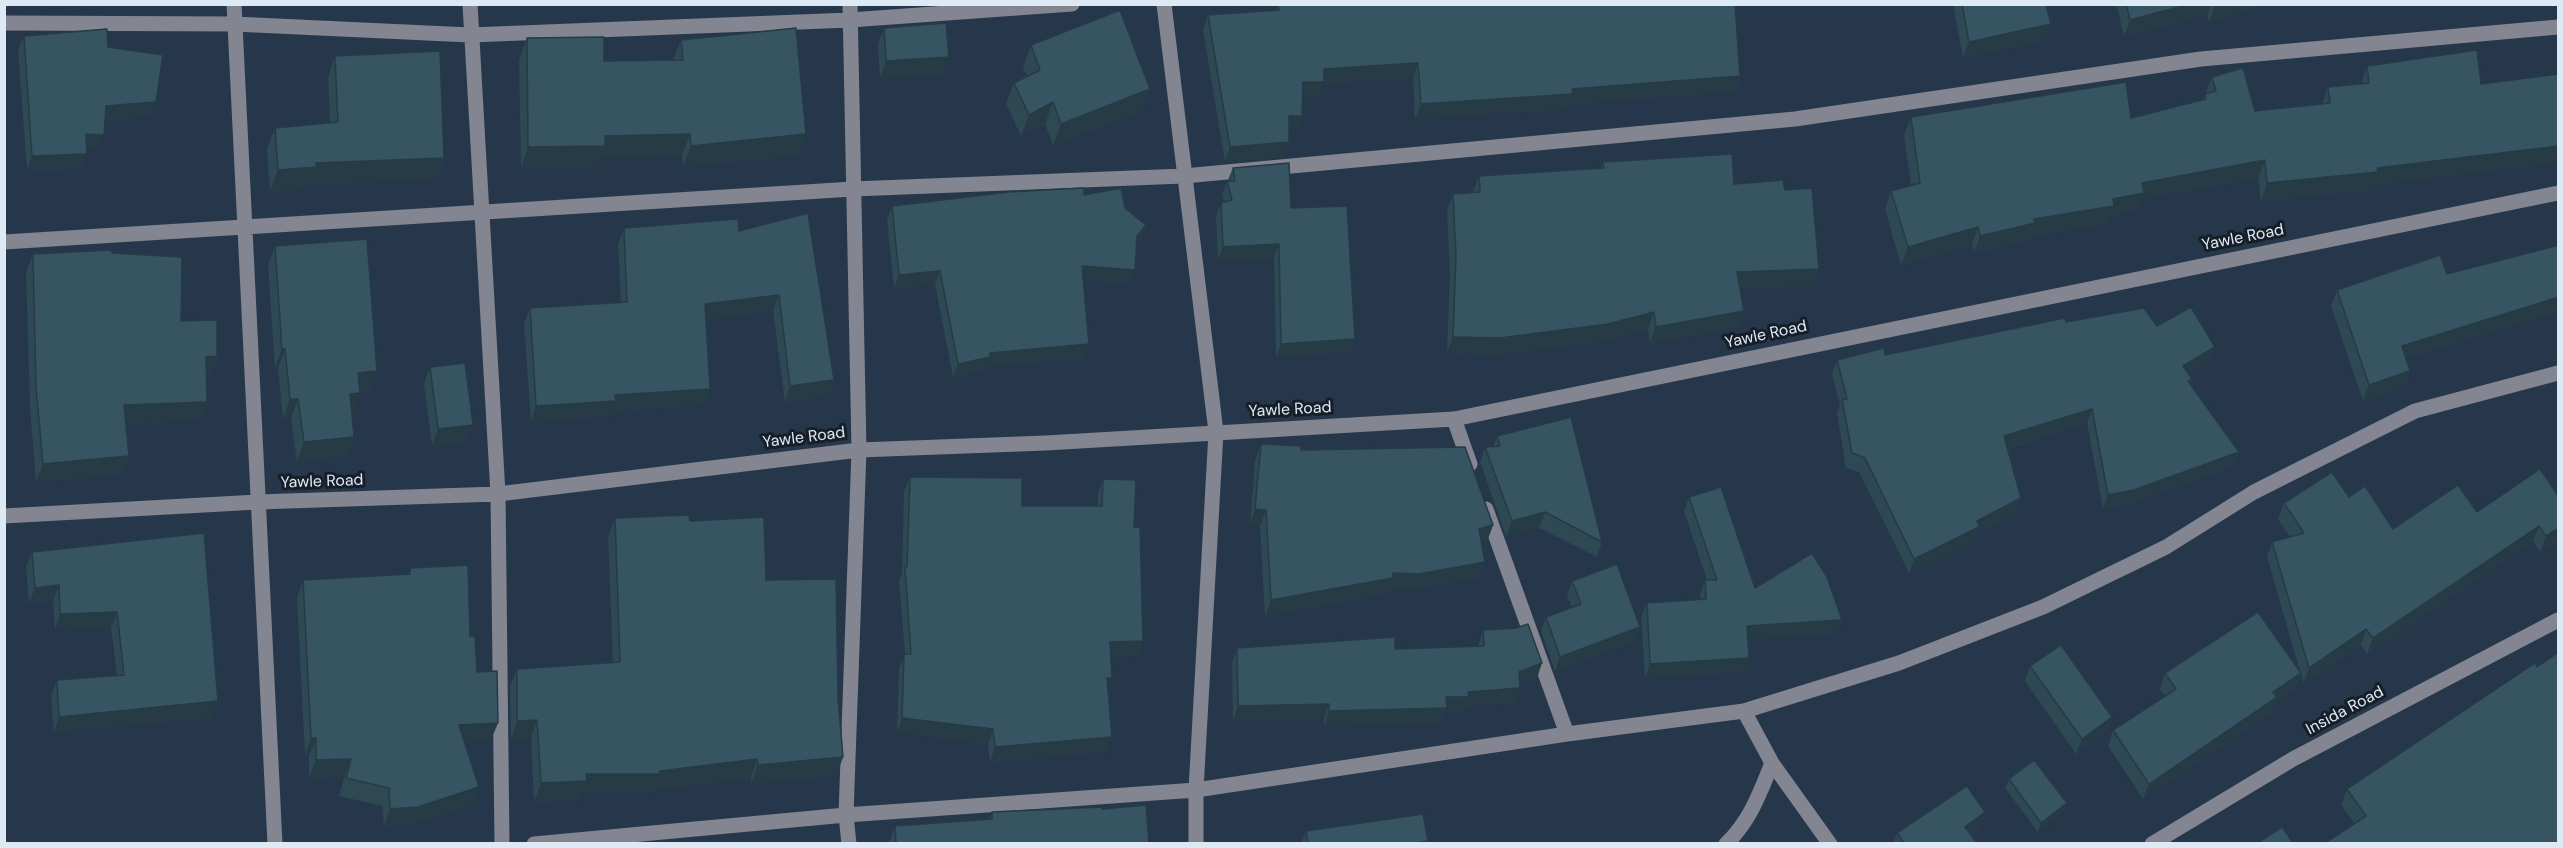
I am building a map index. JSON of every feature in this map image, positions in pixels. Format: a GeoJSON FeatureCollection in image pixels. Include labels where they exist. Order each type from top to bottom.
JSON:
{"type":"FeatureCollection","features":[{"type":"Feature","properties":{"kind":"street"},"geometry":{"type":"LineString","coordinates":[[234,4],[275,843]]}},
{"type":"Feature","properties":{"kind":"street"},"geometry":{"type":"LineString","coordinates":[[470,4],[498,494],[502,843]]}},
{"type":"Feature","properties":{"kind":"street"},"geometry":{"type":"LineString","coordinates":[[4,23],[234,24],[470,35],[850,12],[1072,4]]}},
{"type":"Feature","properties":{"kind":"street"},"geometry":{"type":"LineString","coordinates":[[1164,4],[1216,432],[1196,789],[1196,843]]}},
{"type":"Feature","properties":{"kind":"street"},"geometry":{"type":"LineString","coordinates":[[849,843],[846,815],[859,450],[850,12]]}},
{"type":"Feature","properties":{"kind":"street"},"geometry":{"type":"LineString","coordinates":[[4,242],[853,189],[1184,176],[1795,119],[2201,59],[2559,27]]}},
{"type":"Feature","properties":{"kind":"street","name":"Yawle Road"},"geometry":{"type":"LineString","coordinates":[[4,516],[258,502],[498,494],[859,450],[1046,443],[1454,419],[2559,193]]}},
{"type":"Feature","properties":{"kind":"street"},"geometry":{"type":"LineString","coordinates":[[534,843],[846,815],[1196,789],[1567,734],[1744,711],[1899,663],[2043,607],[2166,547],[2254,492],[2415,411],[2559,373]]}},
{"type":"Feature","properties":{"kind":"street"},"geometry":{"type":"LineString","coordinates":[[1454,419],[1474,475]]}},
{"type":"Feature","properties":{"kind":"street"},"geometry":{"type":"LineString","coordinates":[[1482,498],[1567,734]]}},
{"type":"Feature","properties":{"kind":"street","name":"Insida Road"},"geometry":{"type":"LineString","coordinates":[[2152,843],[2293,759],[2559,620]]}},
{"type":"Feature","properties":{"kind":"street"},"geometry":{"type":"LineString","coordinates":[[1744,711],[1772,763],[1830,843]]}},
{"type":"Feature","properties":{"kind":"street"},"geometry":{"type":"LineString","coordinates":[[1726,843],[1741,829],[1755,805],[1772,763]]}},
{"type":"Feature","properties":{"kind":"building"},"geometry":{"type":"Polygon","coordinates":[[[1735,4],[1740,76],[1572,89],[1573,94],[1421,104],[1418,63],[1324,69],[1324,82],[1303,82],[1302,116],[1289,116],[1289,142],[1230,147],[1208,15],[1279,10],[1278,5],[1735,4]]]}},
{"type":"Feature","properties":{"kind":"building"},"geometry":{"type":"Polygon","coordinates":[[[1962,4],[2046,4],[2051,24],[1969,42],[1962,4]]]}},
{"type":"Feature","properties":{"kind":"building"},"geometry":{"type":"Polygon","coordinates":[[[2126,4],[2190,4],[2130,20],[2126,4]]]}},
{"type":"Feature","properties":{"kind":"building"},"geometry":{"type":"Polygon","coordinates":[[[1120,10],[1150,89],[1061,124],[1053,102],[1029,115],[1014,83],[1040,70],[1031,45],[1120,10]]]}},
{"type":"Feature","properties":{"kind":"building"},"geometry":{"type":"Polygon","coordinates":[[[946,23],[949,57],[886,61],[884,28],[946,23]]]}},
{"type":"Feature","properties":{"kind":"building"},"geometry":{"type":"Polygon","coordinates":[[[796,28],[806,134],[691,146],[690,134],[605,136],[605,146],[528,147],[527,38],[604,37],[604,61],[683,60],[681,40],[796,28]]]}},
{"type":"Feature","properties":{"kind":"building"},"geometry":{"type":"Polygon","coordinates":[[[107,29],[108,47],[163,55],[156,102],[106,106],[104,135],[86,134],[87,154],[32,156],[24,36],[107,29]]]}},
{"type":"Feature","properties":{"kind":"building"},"geometry":{"type":"Polygon","coordinates":[[[2477,50],[2481,84],[2559,74],[2559,146],[2377,168],[2378,172],[2267,183],[2265,160],[2142,183],[2144,193],[2113,199],[2114,206],[2034,219],[2035,223],[1980,236],[1978,227],[1908,247],[1891,191],[1920,183],[1911,117],[2126,82],[2131,118],[2206,99],[2205,94],[2216,91],[2212,77],[2243,68],[2255,111],[2330,103],[2328,87],[2369,83],[2367,66],[2477,50]]]}},
{"type":"Feature","properties":{"kind":"building"},"geometry":{"type":"Polygon","coordinates":[[[440,51],[444,158],[316,163],[316,167],[278,170],[275,128],[338,122],[335,56],[440,51]]]}},
{"type":"Feature","properties":{"kind":"building"},"geometry":{"type":"Polygon","coordinates":[[[1732,154],[1734,184],[1783,180],[1785,190],[1812,188],[1819,269],[1737,272],[1744,311],[1656,327],[1654,312],[1608,324],[1500,338],[1453,337],[1456,256],[1453,194],[1480,192],[1479,176],[1604,168],[1603,162],[1732,154]]]}},
{"type":"Feature","properties":{"kind":"building"},"geometry":{"type":"Polygon","coordinates":[[[1289,163],[1291,208],[1347,206],[1355,339],[1281,344],[1279,244],[1223,247],[1221,203],[1232,200],[1227,181],[1235,181],[1233,168],[1289,163]]]}},
{"type":"Feature","properties":{"kind":"building"},"geometry":{"type":"Polygon","coordinates":[[[1084,188],[1084,195],[1121,188],[1125,208],[1146,225],[1137,236],[1135,270],[1082,266],[1089,344],[990,353],[990,357],[958,364],[940,271],[899,275],[892,206],[1009,192],[1084,188]]]}},
{"type":"Feature","properties":{"kind":"building"},"geometry":{"type":"Polygon","coordinates":[[[808,213],[834,380],[790,386],[779,295],[705,304],[710,389],[615,395],[616,401],[536,406],[530,308],[627,302],[624,228],[738,219],[739,231],[808,213]]]}},
{"type":"Feature","properties":{"kind":"building"},"geometry":{"type":"Polygon","coordinates":[[[367,239],[377,371],[358,373],[360,393],[350,394],[354,437],[304,442],[298,399],[290,399],[285,349],[282,349],[275,246],[367,239]]]}},
{"type":"Feature","properties":{"kind":"building"},"geometry":{"type":"Polygon","coordinates":[[[2559,245],[2559,297],[2402,346],[2410,371],[2369,385],[2337,290],[2440,255],[2447,274],[2559,245]]]}},
{"type":"Feature","properties":{"kind":"building"},"geometry":{"type":"Polygon","coordinates":[[[112,250],[112,253],[182,257],[181,321],[217,320],[217,356],[206,357],[207,402],[124,405],[129,456],[43,464],[36,388],[33,254],[112,250]]]}},
{"type":"Feature","properties":{"kind":"building"},"geometry":{"type":"Polygon","coordinates":[[[2191,307],[2215,347],[2183,366],[2192,379],[2188,381],[2239,452],[2134,490],[2108,495],[2092,409],[2004,436],[2021,498],[1977,521],[1979,527],[1914,559],[1865,458],[1852,453],[1842,400],[1847,399],[1837,360],[1884,348],[1885,355],[2065,318],[2066,322],[2144,308],[2157,326],[2191,307]]]}},
{"type":"Feature","properties":{"kind":"building"},"geometry":{"type":"Polygon","coordinates":[[[465,363],[473,425],[438,429],[430,367],[465,363]]]}},
{"type":"Feature","properties":{"kind":"building"},"geometry":{"type":"Polygon","coordinates":[[[1571,417],[1602,542],[1545,512],[1512,521],[1485,447],[1500,446],[1497,436],[1571,417]]]}},
{"type":"Feature","properties":{"kind":"building"},"geometry":{"type":"Polygon","coordinates":[[[1261,444],[1301,446],[1301,450],[1465,447],[1493,525],[1479,529],[1485,562],[1419,574],[1393,573],[1393,578],[1271,600],[1266,510],[1255,509],[1261,444]]]}},
{"type":"Feature","properties":{"kind":"building"},"geometry":{"type":"Polygon","coordinates":[[[2540,469],[2559,497],[2559,528],[2546,536],[2539,526],[2373,638],[2366,629],[2309,668],[2272,542],[2304,533],[2284,503],[2332,472],[2349,497],[2365,486],[2393,529],[2458,485],[2477,512],[2540,469]]]}},
{"type":"Feature","properties":{"kind":"building"},"geometry":{"type":"Polygon","coordinates":[[[910,477],[1022,478],[1022,506],[1102,506],[1103,479],[1136,480],[1134,527],[1140,527],[1143,641],[1110,642],[1112,678],[1107,678],[1112,737],[995,747],[993,729],[902,718],[904,654],[911,654],[905,567],[907,567],[910,477]]]}},
{"type":"Feature","properties":{"kind":"building"},"geometry":{"type":"Polygon","coordinates":[[[1721,487],[1755,588],[1812,553],[1827,577],[1842,620],[1747,626],[1749,658],[1650,664],[1647,603],[1706,599],[1705,580],[1717,580],[1689,497],[1721,487]]]}},
{"type":"Feature","properties":{"kind":"building"},"geometry":{"type":"Polygon","coordinates":[[[689,515],[690,521],[764,517],[766,580],[836,579],[838,698],[843,757],[758,765],[757,759],[660,771],[660,774],[586,774],[587,781],[541,783],[537,720],[517,721],[517,669],[620,662],[615,518],[689,515]]]}},
{"type":"Feature","properties":{"kind":"building"},"geometry":{"type":"Polygon","coordinates":[[[204,533],[218,701],[59,717],[57,680],[124,675],[117,612],[60,614],[59,585],[35,588],[32,552],[204,533]]]}},
{"type":"Feature","properties":{"kind":"building"},"geometry":{"type":"Polygon","coordinates":[[[1617,564],[1640,627],[1560,657],[1546,617],[1581,604],[1572,581],[1617,564]]]}},
{"type":"Feature","properties":{"kind":"building"},"geometry":{"type":"Polygon","coordinates":[[[468,565],[470,636],[475,636],[477,672],[497,671],[498,723],[459,725],[479,787],[418,807],[390,809],[389,788],[346,778],[351,759],[316,760],[316,738],[311,738],[303,580],[410,574],[410,568],[468,565]]]}},
{"type":"Feature","properties":{"kind":"building"},"geometry":{"type":"Polygon","coordinates":[[[2258,612],[2301,673],[2273,692],[2277,697],[2149,784],[2113,730],[2176,689],[2165,673],[2258,612]]]}},
{"type":"Feature","properties":{"kind":"building"},"geometry":{"type":"Polygon","coordinates":[[[1528,624],[1542,663],[1519,672],[1520,688],[1468,692],[1469,697],[1446,697],[1447,708],[1329,711],[1329,704],[1238,706],[1237,648],[1395,637],[1395,649],[1484,646],[1483,630],[1516,628],[1528,624]]]}},
{"type":"Feature","properties":{"kind":"building"},"geometry":{"type":"Polygon","coordinates":[[[2061,645],[2112,717],[2082,739],[2030,666],[2061,645]]]}},
{"type":"Feature","properties":{"kind":"building"},"geometry":{"type":"Polygon","coordinates":[[[2559,652],[2559,843],[2325,843],[2366,816],[2347,789],[2535,663],[2537,667],[2559,652]]]}},
{"type":"Feature","properties":{"kind":"building"},"geometry":{"type":"Polygon","coordinates":[[[2034,760],[2067,803],[2041,823],[2009,779],[2034,760]]]}},
{"type":"Feature","properties":{"kind":"building"},"geometry":{"type":"Polygon","coordinates":[[[1967,786],[1985,812],[1965,827],[1977,843],[1904,843],[1897,833],[1967,786]]]}},
{"type":"Feature","properties":{"kind":"building"},"geometry":{"type":"Polygon","coordinates":[[[1146,805],[1149,843],[896,843],[895,826],[992,819],[992,812],[1102,807],[1102,809],[1146,805]]]}},
{"type":"Feature","properties":{"kind":"building"},"geometry":{"type":"Polygon","coordinates":[[[1423,814],[1428,841],[1417,843],[1308,843],[1306,831],[1423,814]]]}},
{"type":"Feature","properties":{"kind":"building"},"geometry":{"type":"Polygon","coordinates":[[[2282,827],[2293,843],[2258,843],[2282,827]]]}}]}
